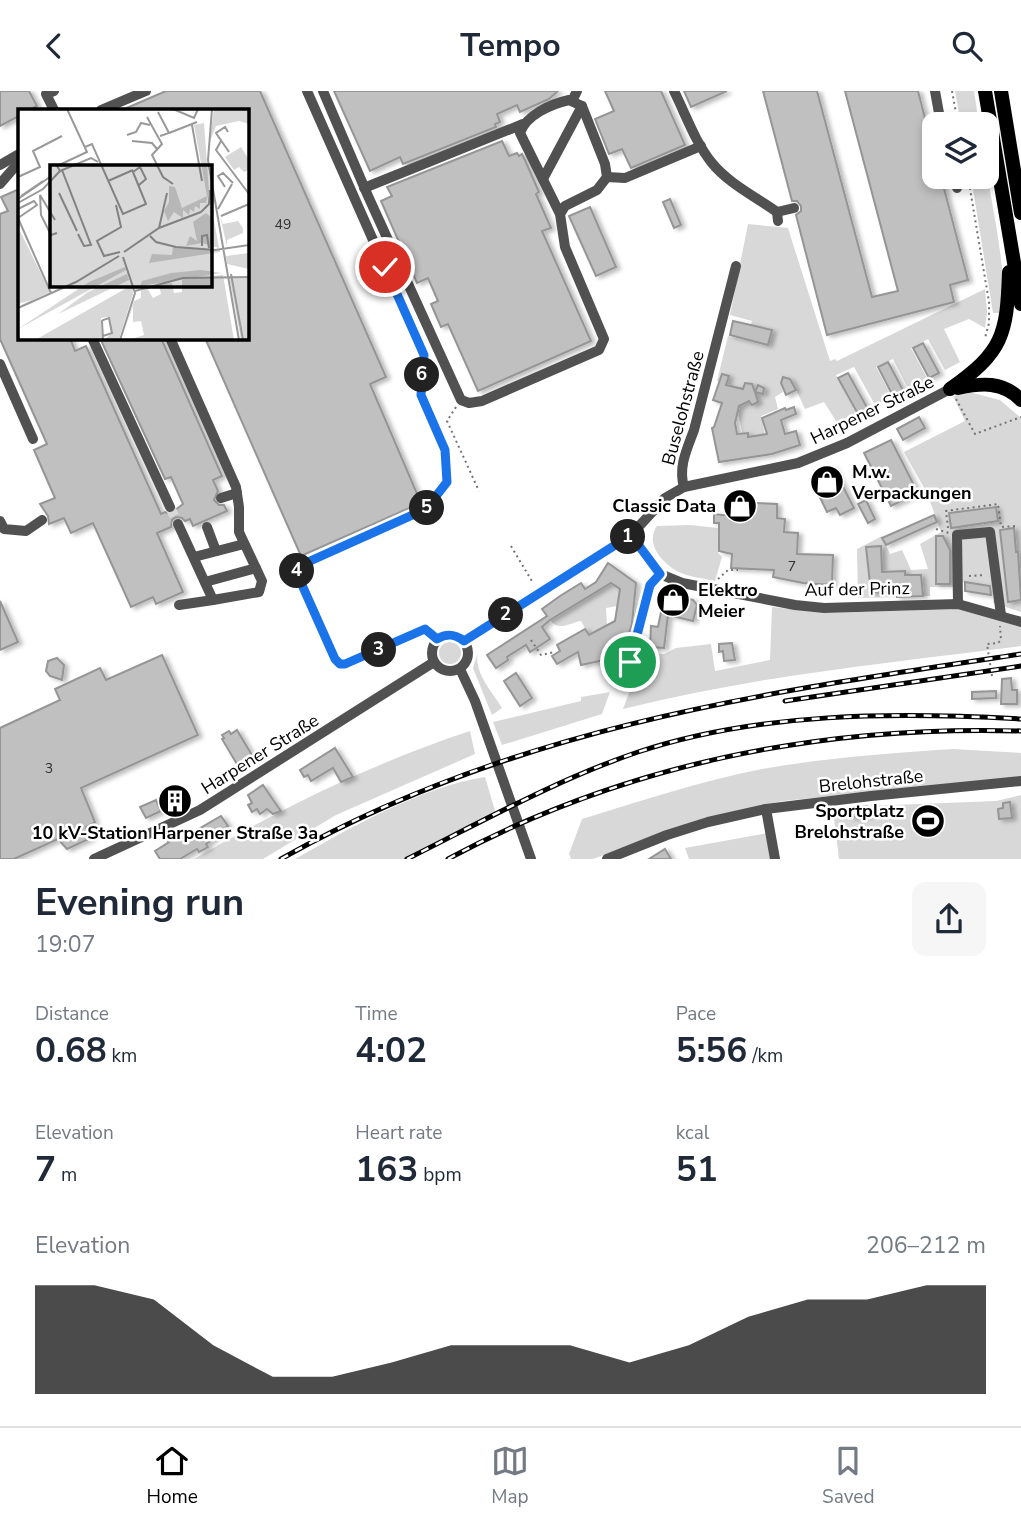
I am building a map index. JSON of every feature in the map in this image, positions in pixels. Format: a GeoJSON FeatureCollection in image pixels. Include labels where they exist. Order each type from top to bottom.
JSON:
{"type":"FeatureCollection","features":[{"type":"Feature","properties":{"kind":"highway"},"geometry":{"type":"LineString","coordinates":[[985,91],[1021,304]]}},
{"type":"Feature","properties":{"kind":"highway"},"geometry":{"type":"LineString","coordinates":[[1001,91],[1021,213]]}},
{"type":"Feature","properties":{"kind":"highway"},"geometry":{"type":"LineString","coordinates":[[1009,144],[1021,178]]}},
{"type":"Feature","properties":{"kind":"highway"},"geometry":{"type":"LineString","coordinates":[[950,389],[986,361],[1002,334],[1008,310],[1010,235]]}},
{"type":"Feature","properties":{"kind":"highway"},"geometry":{"type":"LineString","coordinates":[[950,389],[991,384],[1008,389],[1021,400]]}},
{"type":"Feature","properties":{"kind":"street"},"geometry":{"type":"LineString","coordinates":[[53,109],[46,95],[54,91]]}},
{"type":"Feature","properties":{"kind":"street"},"geometry":{"type":"LineString","coordinates":[[103,109],[146,91]]}},
{"type":"Feature","properties":{"kind":"street"},"geometry":{"type":"LineString","coordinates":[[307,91],[424,355],[421,395],[445,450],[447,482],[426,509],[304,563],[297,570],[298,576],[335,659],[340,664],[425,629],[437,639]]}},
{"type":"Feature","properties":{"kind":"street"},"geometry":{"type":"LineString","coordinates":[[323,91],[364,188],[461,400],[469,403],[482,401],[599,350],[604,339],[565,247],[560,214],[520,134],[523,124]]}},
{"type":"Feature","properties":{"kind":"street"},"geometry":{"type":"LineString","coordinates":[[674,91],[713,165],[777,216],[794,208]]}},
{"type":"Feature","properties":{"kind":"street"},"geometry":{"type":"LineString","coordinates":[[935,91],[939,112]]}},
{"type":"Feature","properties":{"kind":"street"},"geometry":{"type":"LineString","coordinates":[[364,188],[523,124],[541,111],[574,96],[582,106],[605,164],[607,177],[597,190],[565,206],[560,214]]}},
{"type":"Feature","properties":{"kind":"street"},"geometry":{"type":"LineString","coordinates":[[543,179],[582,106]]}},
{"type":"Feature","properties":{"kind":"street"},"geometry":{"type":"LineString","coordinates":[[607,177],[625,178],[701,146]]}},
{"type":"Feature","properties":{"kind":"street"},"geometry":{"type":"LineString","coordinates":[[0,165],[18,155]]}},
{"type":"Feature","properties":{"kind":"street"},"geometry":{"type":"LineString","coordinates":[[0,184],[18,163]]}},
{"type":"Feature","properties":{"kind":"street","name":"Buselohstraße"},"geometry":{"type":"LineString","coordinates":[[631,535],[665,498],[684,487],[681,476],[684,455],[694,430],[736,266]]}},
{"type":"Feature","properties":{"kind":"street"},"geometry":{"type":"LineString","coordinates":[[92,339],[170,507]]}},
{"type":"Feature","properties":{"kind":"street"},"geometry":{"type":"LineString","coordinates":[[170,339],[237,493],[239,532],[262,581],[259,592],[178,605]]}},
{"type":"Feature","properties":{"kind":"street"},"geometry":{"type":"LineString","coordinates":[[0,364],[33,439]]}},
{"type":"Feature","properties":{"kind":"street","name":"Harpener Straße"},"geometry":{"type":"LineString","coordinates":[[684,487],[798,463],[847,443],[950,389]]}},
{"type":"Feature","properties":{"kind":"street"},"geometry":{"type":"LineString","coordinates":[[221,498],[237,493]]}},
{"type":"Feature","properties":{"kind":"street"},"geometry":{"type":"LineString","coordinates":[[0,521],[5,529],[26,531],[42,520]]}},
{"type":"Feature","properties":{"kind":"street"},"geometry":{"type":"LineString","coordinates":[[178,524],[214,600]]}},
{"type":"Feature","properties":{"kind":"street"},"geometry":{"type":"LineString","coordinates":[[207,527],[216,551]]}},
{"type":"Feature","properties":{"kind":"street"},"geometry":{"type":"LineString","coordinates":[[957,604],[953,534],[990,531],[1001,615]]}},
{"type":"Feature","properties":{"kind":"street"},"geometry":{"type":"LineString","coordinates":[[464,641],[631,535],[660,574],[650,585],[644,605],[630,662],[634,666]]}},
{"type":"Feature","properties":{"kind":"street"},"geometry":{"type":"LineString","coordinates":[[194,557],[244,544]]}},
{"type":"Feature","properties":{"kind":"street"},"geometry":{"type":"LineString","coordinates":[[205,582],[256,568]]}},
{"type":"Feature","properties":{"kind":"street","name":"Auf der Prinz"},"geometry":{"type":"LineString","coordinates":[[660,574],[682,583],[771,602],[824,608],[957,604],[1021,622]]}},
{"type":"Feature","properties":{"kind":"street"},"geometry":{"type":"LineString","coordinates":[[454,635],[464,641],[468,656],[460,669],[448,672],[433,662],[432,650],[437,639],[454,635]]}},
{"type":"Feature","properties":{"kind":"street","name":"Harpener Straße"},"geometry":{"type":"LineString","coordinates":[[94,859],[200,810],[433,662]]}},
{"type":"Feature","properties":{"kind":"street"},"geometry":{"type":"LineString","coordinates":[[460,669],[475,701],[530,858]]}},
{"type":"Feature","properties":{"kind":"street","name":"Brelohstraße"},"geometry":{"type":"LineString","coordinates":[[607,859],[677,831],[766,809],[1021,781]]}},
{"type":"Feature","properties":{"kind":"street"},"geometry":{"type":"LineString","coordinates":[[766,809],[775,859]]}},
{"type":"Feature","properties":{"kind":"path"},"geometry":{"type":"LineString","coordinates":[[952,91],[956,112]]}},
{"type":"Feature","properties":{"kind":"path"},"geometry":{"type":"LineString","coordinates":[[970,189],[989,302],[989,323],[981,348]]}},
{"type":"Feature","properties":{"kind":"path"},"geometry":{"type":"LineString","coordinates":[[950,389],[975,434],[1021,417]]}},
{"type":"Feature","properties":{"kind":"path"},"geometry":{"type":"LineString","coordinates":[[461,400],[447,421],[479,491]]}},
{"type":"Feature","properties":{"kind":"path"},"geometry":{"type":"LineString","coordinates":[[953,534],[946,511],[998,504],[1001,527]]}},
{"type":"Feature","properties":{"kind":"path"},"geometry":{"type":"LineString","coordinates":[[990,531],[993,528],[1015,526]]}},
{"type":"Feature","properties":{"kind":"path"},"geometry":{"type":"LineString","coordinates":[[936,529],[953,534]]}},
{"type":"Feature","properties":{"kind":"path"},"geometry":{"type":"LineString","coordinates":[[510,546],[540,593]]}},
{"type":"Feature","properties":{"kind":"path"},"geometry":{"type":"LineString","coordinates":[[715,590],[717,580],[728,570],[738,570]]}},
{"type":"Feature","properties":{"kind":"path"},"geometry":{"type":"LineString","coordinates":[[957,576],[982,576],[997,572]]}},
{"type":"Feature","properties":{"kind":"path"},"geometry":{"type":"LineString","coordinates":[[992,675],[988,644],[1001,640],[1000,630]]}},
{"type":"Feature","properties":{"kind":"path"},"geometry":{"type":"LineString","coordinates":[[531,640],[541,655],[555,652]]}},
{"type":"Feature","properties":{"kind":"shaded area"},"geometry":{"type":"Polygon","coordinates":[[[955,91],[974,91],[977,112],[959,112],[955,91]]]}},
{"type":"Feature","properties":{"kind":"shaded area"},"geometry":{"type":"Polygon","coordinates":[[[973,189],[990,189],[996,226],[1004,313],[993,313],[973,189]]]}},
{"type":"Feature","properties":{"kind":"shaded area"},"geometry":{"type":"Polygon","coordinates":[[[748,224],[788,228],[830,361],[837,361],[985,289],[985,328],[969,319],[944,329],[960,362],[945,370],[928,339],[911,348],[928,380],[909,390],[893,359],[876,367],[892,397],[875,405],[854,367],[836,375],[857,415],[838,424],[824,402],[805,409],[792,381],[781,385],[783,392],[775,397],[778,409],[761,416],[766,439],[744,441],[737,407],[728,405],[732,386],[717,381],[728,336],[746,340],[752,321],[730,315],[748,224]]]}},
{"type":"Feature","properties":{"kind":"shaded area"},"geometry":{"type":"Polygon","coordinates":[[[969,392],[1000,400],[1021,418],[1021,612],[993,603],[995,587],[960,582],[955,587],[930,587],[930,596],[858,598],[857,549],[882,536],[890,554],[902,550],[911,570],[928,569],[920,544],[941,532],[927,493],[904,452],[965,421],[953,396],[969,392]]]}},
{"type":"Feature","properties":{"kind":"shaded area"},"geometry":{"type":"Polygon","coordinates":[[[657,526],[718,528],[718,553],[722,557],[715,581],[677,571],[665,563],[656,552],[653,539],[657,526]]]}},
{"type":"Feature","properties":{"kind":"shaded area"},"geometry":{"type":"Polygon","coordinates":[[[600,576],[622,591],[617,606],[606,608],[607,625],[589,636],[581,621],[564,626],[553,624],[550,620],[588,595],[600,576]]]}},
{"type":"Feature","properties":{"kind":"shaded area"},"geometry":{"type":"Polygon","coordinates":[[[772,607],[825,613],[962,609],[1021,627],[1021,646],[771,679],[623,709],[644,653],[664,654],[676,648],[711,644],[715,671],[770,660],[772,607]]]}},
{"type":"Feature","properties":{"kind":"shaded area"},"geometry":{"type":"Polygon","coordinates":[[[450,642],[460,649],[461,653],[454,663],[450,664],[440,657],[439,653],[446,643],[450,642]]]}},
{"type":"Feature","properties":{"kind":"shaded area"},"geometry":{"type":"Polygon","coordinates":[[[479,649],[477,657],[480,672],[502,708],[492,715],[473,668],[479,649]]]}},
{"type":"Feature","properties":{"kind":"shaded area"},"geometry":{"type":"Polygon","coordinates":[[[610,692],[602,714],[502,745],[493,722],[581,701],[581,697],[610,692]]]}},
{"type":"Feature","properties":{"kind":"shaded area"},"geometry":{"type":"Polygon","coordinates":[[[470,731],[475,754],[336,815],[263,859],[194,859],[261,822],[363,772],[470,731]]]}},
{"type":"Feature","properties":{"kind":"shaded area"},"geometry":{"type":"Polygon","coordinates":[[[953,749],[1021,753],[1021,777],[783,801],[704,818],[593,859],[571,859],[569,854],[582,819],[694,785],[762,769],[809,762],[953,749]]]}},
{"type":"Feature","properties":{"kind":"shaded area"},"geometry":{"type":"Polygon","coordinates":[[[485,777],[496,814],[404,859],[295,859],[412,799],[461,782],[485,777]]]}},
{"type":"Feature","properties":{"kind":"shaded area","name":"Sportplatz Brelohstraße"},"geometry":{"type":"Polygon","coordinates":[[[1021,795],[1021,859],[839,859],[833,810],[867,806],[996,801],[1021,795]]]}},
{"type":"Feature","properties":{"kind":"shaded area"},"geometry":{"type":"Polygon","coordinates":[[[768,833],[772,859],[689,859],[685,848],[768,833]]]}},
{"type":"Feature","properties":{"kind":"building"},"geometry":{"type":"Polygon","coordinates":[[[0,91],[29,91],[37,106],[18,109],[18,117],[0,126],[0,91]]]}},
{"type":"Feature","properties":{"kind":"building"},"geometry":{"type":"Polygon","coordinates":[[[166,91],[260,91],[386,377],[370,384],[421,503],[301,556],[205,339],[248,339],[248,109],[124,109],[166,91]]]}},
{"type":"Feature","properties":{"kind":"building"},"geometry":{"type":"Polygon","coordinates":[[[334,91],[558,91],[549,99],[520,112],[517,105],[497,114],[500,122],[495,124],[496,127],[403,164],[400,157],[370,171],[334,91]]]}},
{"type":"Feature","properties":{"kind":"building"},"geometry":{"type":"Polygon","coordinates":[[[605,91],[661,91],[685,145],[631,168],[622,149],[609,154],[595,119],[614,111],[605,91]]]}},
{"type":"Feature","properties":{"kind":"building"},"geometry":{"type":"Polygon","coordinates":[[[684,91],[727,91],[691,107],[684,91]]]}},
{"type":"Feature","properties":{"kind":"building"},"geometry":{"type":"Polygon","coordinates":[[[763,91],[817,91],[872,297],[898,291],[845,91],[918,91],[923,112],[922,189],[944,189],[968,280],[950,285],[954,302],[827,335],[796,215],[801,211],[801,206],[797,201],[792,201],[763,91]]]}},
{"type":"Feature","properties":{"kind":"building"},"geometry":{"type":"Polygon","coordinates":[[[502,141],[509,156],[522,154],[525,160],[551,228],[542,231],[591,341],[478,391],[448,324],[441,327],[431,304],[438,301],[428,278],[417,283],[381,201],[392,196],[387,187],[502,141]]]}},
{"type":"Feature","properties":{"kind":"building"},"geometry":{"type":"Polygon","coordinates":[[[18,189],[18,339],[70,339],[75,351],[86,346],[161,514],[170,514],[183,504],[171,477],[165,479],[100,339],[161,339],[222,476],[213,480],[218,491],[214,500],[219,505],[224,505],[227,511],[193,526],[190,519],[185,521],[176,517],[172,520],[171,527],[157,533],[183,592],[156,604],[153,597],[131,607],[93,523],[71,533],[64,518],[49,524],[48,516],[40,504],[55,498],[34,450],[47,444],[0,339],[0,214],[8,211],[1,197],[18,189]]]}},
{"type":"Feature","properties":{"kind":"building"},"geometry":{"type":"Polygon","coordinates":[[[670,199],[681,225],[674,228],[663,202],[670,199]]]}},
{"type":"Feature","properties":{"kind":"building"},"geometry":{"type":"Polygon","coordinates":[[[590,207],[616,267],[596,276],[569,216],[590,207]]]}},
{"type":"Feature","properties":{"kind":"building"},"geometry":{"type":"Polygon","coordinates":[[[733,321],[772,330],[768,345],[730,335],[733,321]]]}},
{"type":"Feature","properties":{"kind":"building"},"geometry":{"type":"Polygon","coordinates":[[[923,343],[939,373],[929,378],[913,348],[923,343]]]}},
{"type":"Feature","properties":{"kind":"building"},"geometry":{"type":"Polygon","coordinates":[[[888,362],[904,392],[894,398],[878,367],[888,362]]]}},
{"type":"Feature","properties":{"kind":"building"},"geometry":{"type":"Polygon","coordinates":[[[848,373],[869,411],[859,416],[838,378],[848,373]]]}},
{"type":"Feature","properties":{"kind":"building"},"geometry":{"type":"Polygon","coordinates":[[[722,374],[729,376],[726,385],[743,389],[745,383],[752,384],[758,402],[752,405],[749,401],[739,406],[735,423],[737,434],[748,433],[748,437],[767,434],[762,418],[794,407],[796,414],[781,420],[785,434],[796,431],[800,445],[772,454],[719,462],[712,428],[722,403],[713,400],[722,374]]]}},
{"type":"Feature","properties":{"kind":"building"},"geometry":{"type":"Polygon","coordinates":[[[783,377],[790,379],[796,390],[786,395],[781,383],[783,377]]]}},
{"type":"Feature","properties":{"kind":"building"},"geometry":{"type":"Polygon","coordinates":[[[758,385],[764,388],[763,394],[755,392],[758,385]]]}},
{"type":"Feature","properties":{"kind":"building"},"geometry":{"type":"Polygon","coordinates":[[[919,417],[925,428],[903,440],[897,429],[919,417]]]}},
{"type":"Feature","properties":{"kind":"building"},"geometry":{"type":"Polygon","coordinates":[[[891,440],[918,493],[891,506],[864,453],[891,440]]]}},
{"type":"Feature","properties":{"kind":"building"},"geometry":{"type":"Polygon","coordinates":[[[833,467],[854,508],[840,515],[836,508],[827,512],[811,479],[833,467]]]}},
{"type":"Feature","properties":{"kind":"building"},"geometry":{"type":"Polygon","coordinates":[[[866,500],[875,519],[868,523],[858,504],[866,500]]]}},
{"type":"Feature","properties":{"kind":"building"},"geometry":{"type":"Polygon","coordinates":[[[733,502],[777,504],[777,518],[785,519],[784,532],[798,533],[797,554],[833,555],[832,585],[773,577],[774,570],[731,568],[732,554],[719,551],[719,523],[714,523],[714,514],[732,516],[733,502]]]}},
{"type":"Feature","properties":{"kind":"building"},"geometry":{"type":"Polygon","coordinates":[[[996,507],[998,521],[951,528],[949,513],[996,507]]]}},
{"type":"Feature","properties":{"kind":"building"},"geometry":{"type":"Polygon","coordinates":[[[934,515],[937,522],[886,545],[882,538],[934,515]]]}},
{"type":"Feature","properties":{"kind":"building"},"geometry":{"type":"Polygon","coordinates":[[[1014,528],[1021,600],[1008,602],[1000,530],[1014,528]]]}},
{"type":"Feature","properties":{"kind":"building"},"geometry":{"type":"Polygon","coordinates":[[[936,536],[943,536],[950,550],[950,584],[936,584],[936,536]]]}},
{"type":"Feature","properties":{"kind":"building"},"geometry":{"type":"Polygon","coordinates":[[[881,546],[882,572],[905,571],[905,575],[921,575],[923,596],[897,597],[897,591],[871,592],[866,547],[881,546]]]}},
{"type":"Feature","properties":{"kind":"building"},"geometry":{"type":"Polygon","coordinates":[[[608,563],[636,583],[632,623],[623,656],[581,665],[578,652],[557,664],[552,656],[560,651],[557,645],[585,629],[589,635],[615,621],[620,589],[611,583],[542,627],[550,639],[530,652],[526,645],[496,668],[487,655],[547,616],[542,609],[560,596],[581,583],[585,589],[596,582],[608,563]]]}},
{"type":"Feature","properties":{"kind":"building"},"geometry":{"type":"Polygon","coordinates":[[[965,582],[990,586],[991,595],[965,591],[965,582]]]}},
{"type":"Feature","properties":{"kind":"building"},"geometry":{"type":"Polygon","coordinates":[[[669,595],[693,600],[697,605],[693,621],[668,615],[664,648],[650,647],[651,626],[658,627],[664,597],[668,598],[669,595]]]}},
{"type":"Feature","properties":{"kind":"building"},"geometry":{"type":"Polygon","coordinates":[[[0,601],[18,642],[0,650],[0,601]]]}},
{"type":"Feature","properties":{"kind":"building"},"geometry":{"type":"Polygon","coordinates":[[[732,643],[735,660],[724,661],[723,651],[719,652],[719,644],[732,643]]]}},
{"type":"Feature","properties":{"kind":"building"},"geometry":{"type":"Polygon","coordinates":[[[162,655],[198,735],[81,788],[95,822],[86,827],[91,838],[67,849],[58,839],[14,859],[0,859],[0,728],[60,700],[55,689],[100,668],[106,680],[162,655]]]}},
{"type":"Feature","properties":{"kind":"building"},"geometry":{"type":"Polygon","coordinates":[[[57,658],[64,665],[62,680],[50,676],[46,671],[48,661],[57,658]]]}},
{"type":"Feature","properties":{"kind":"building"},"geometry":{"type":"Polygon","coordinates":[[[516,673],[532,698],[520,706],[504,681],[516,673]]]}},
{"type":"Feature","properties":{"kind":"building"},"geometry":{"type":"Polygon","coordinates":[[[1011,678],[1012,690],[1017,690],[1017,704],[1001,704],[1002,679],[1011,678]]]}},
{"type":"Feature","properties":{"kind":"building"},"geometry":{"type":"Polygon","coordinates":[[[996,691],[996,698],[972,699],[972,692],[996,691]]]}},
{"type":"Feature","properties":{"kind":"building"},"geometry":{"type":"Polygon","coordinates":[[[237,730],[253,757],[238,766],[222,739],[222,735],[237,730]]]}},
{"type":"Feature","properties":{"kind":"building"},"geometry":{"type":"Polygon","coordinates":[[[335,748],[353,777],[341,782],[333,768],[311,781],[308,775],[304,777],[300,770],[335,748]]]}},
{"type":"Feature","properties":{"kind":"building"},"geometry":{"type":"Polygon","coordinates":[[[263,785],[281,811],[273,814],[267,809],[260,814],[257,809],[252,812],[248,805],[252,803],[248,795],[263,785]]]}},
{"type":"Feature","properties":{"kind":"building"},"geometry":{"type":"Polygon","coordinates":[[[156,800],[161,811],[146,818],[140,807],[156,800]]]}},
{"type":"Feature","properties":{"kind":"building"},"geometry":{"type":"Polygon","coordinates":[[[1010,802],[1012,818],[999,819],[998,809],[1003,808],[1003,803],[1010,802]]]}},
{"type":"Feature","properties":{"kind":"building"},"geometry":{"type":"Polygon","coordinates":[[[867,806],[868,815],[851,817],[850,808],[867,806]]]}},
{"type":"Feature","properties":{"kind":"building"},"geometry":{"type":"Polygon","coordinates":[[[221,816],[228,826],[206,844],[208,847],[199,852],[197,849],[180,859],[160,859],[155,851],[179,835],[181,839],[221,816]]]}},
{"type":"Feature","properties":{"kind":"building"},"geometry":{"type":"Polygon","coordinates":[[[665,849],[671,859],[649,859],[665,849]]]}},
{"type":"Feature","properties":{"kind":"tunnel"},"geometry":{"type":"LineString","coordinates":[[170,507],[178,524]]}},
{"type":"Feature","properties":{"kind":"railway"},"geometry":{"type":"LineString","coordinates":[[281,859],[369,814],[458,777],[549,746],[734,701],[1021,654]]}},
{"type":"Feature","properties":{"kind":"railway"},"geometry":{"type":"LineString","coordinates":[[785,701],[1021,666]]}},
{"type":"Feature","properties":{"kind":"railway"},"geometry":{"type":"LineString","coordinates":[[407,859],[579,775],[638,752],[684,739],[731,729],[828,718],[925,716],[1021,719]]}},
{"type":"Feature","properties":{"kind":"railway"},"geometry":{"type":"LineString","coordinates":[[448,859],[515,826],[584,798],[654,775],[726,757],[798,744],[872,735],[1021,731]]}},
{"type":"Feature","properties":{"kind":"place","name":"M.w. Verpackungen"},"geometry":{"type":"Point","coordinates":[827,482]}},
{"type":"Feature","properties":{"kind":"place","name":"Classic Data"},"geometry":{"type":"Point","coordinates":[740,506]}},
{"type":"Feature","properties":{"kind":"place","name":"Elektro Meier"},"geometry":{"type":"Point","coordinates":[673,600]}},
{"type":"Feature","properties":{"kind":"place","name":"10 kV-Station Harpener Straße 3a"},"geometry":{"type":"Point","coordinates":[175,801]}},
{"type":"Feature","properties":{"kind":"place","name":"Sportplatz Brelohstraße"},"geometry":{"type":"Point","coordinates":[928,821]}},
{"type":"Feature","properties":{"kind":"route"},"geometry":{"type":"LineString","coordinates":[[385,267],[424,355],[421,395],[445,450],[447,482],[426,509],[299,566],[298,576],[335,659],[340,664],[345,664],[425,629],[437,639],[454,635],[464,641],[631,535],[660,574],[650,585],[630,662]]}}]}
